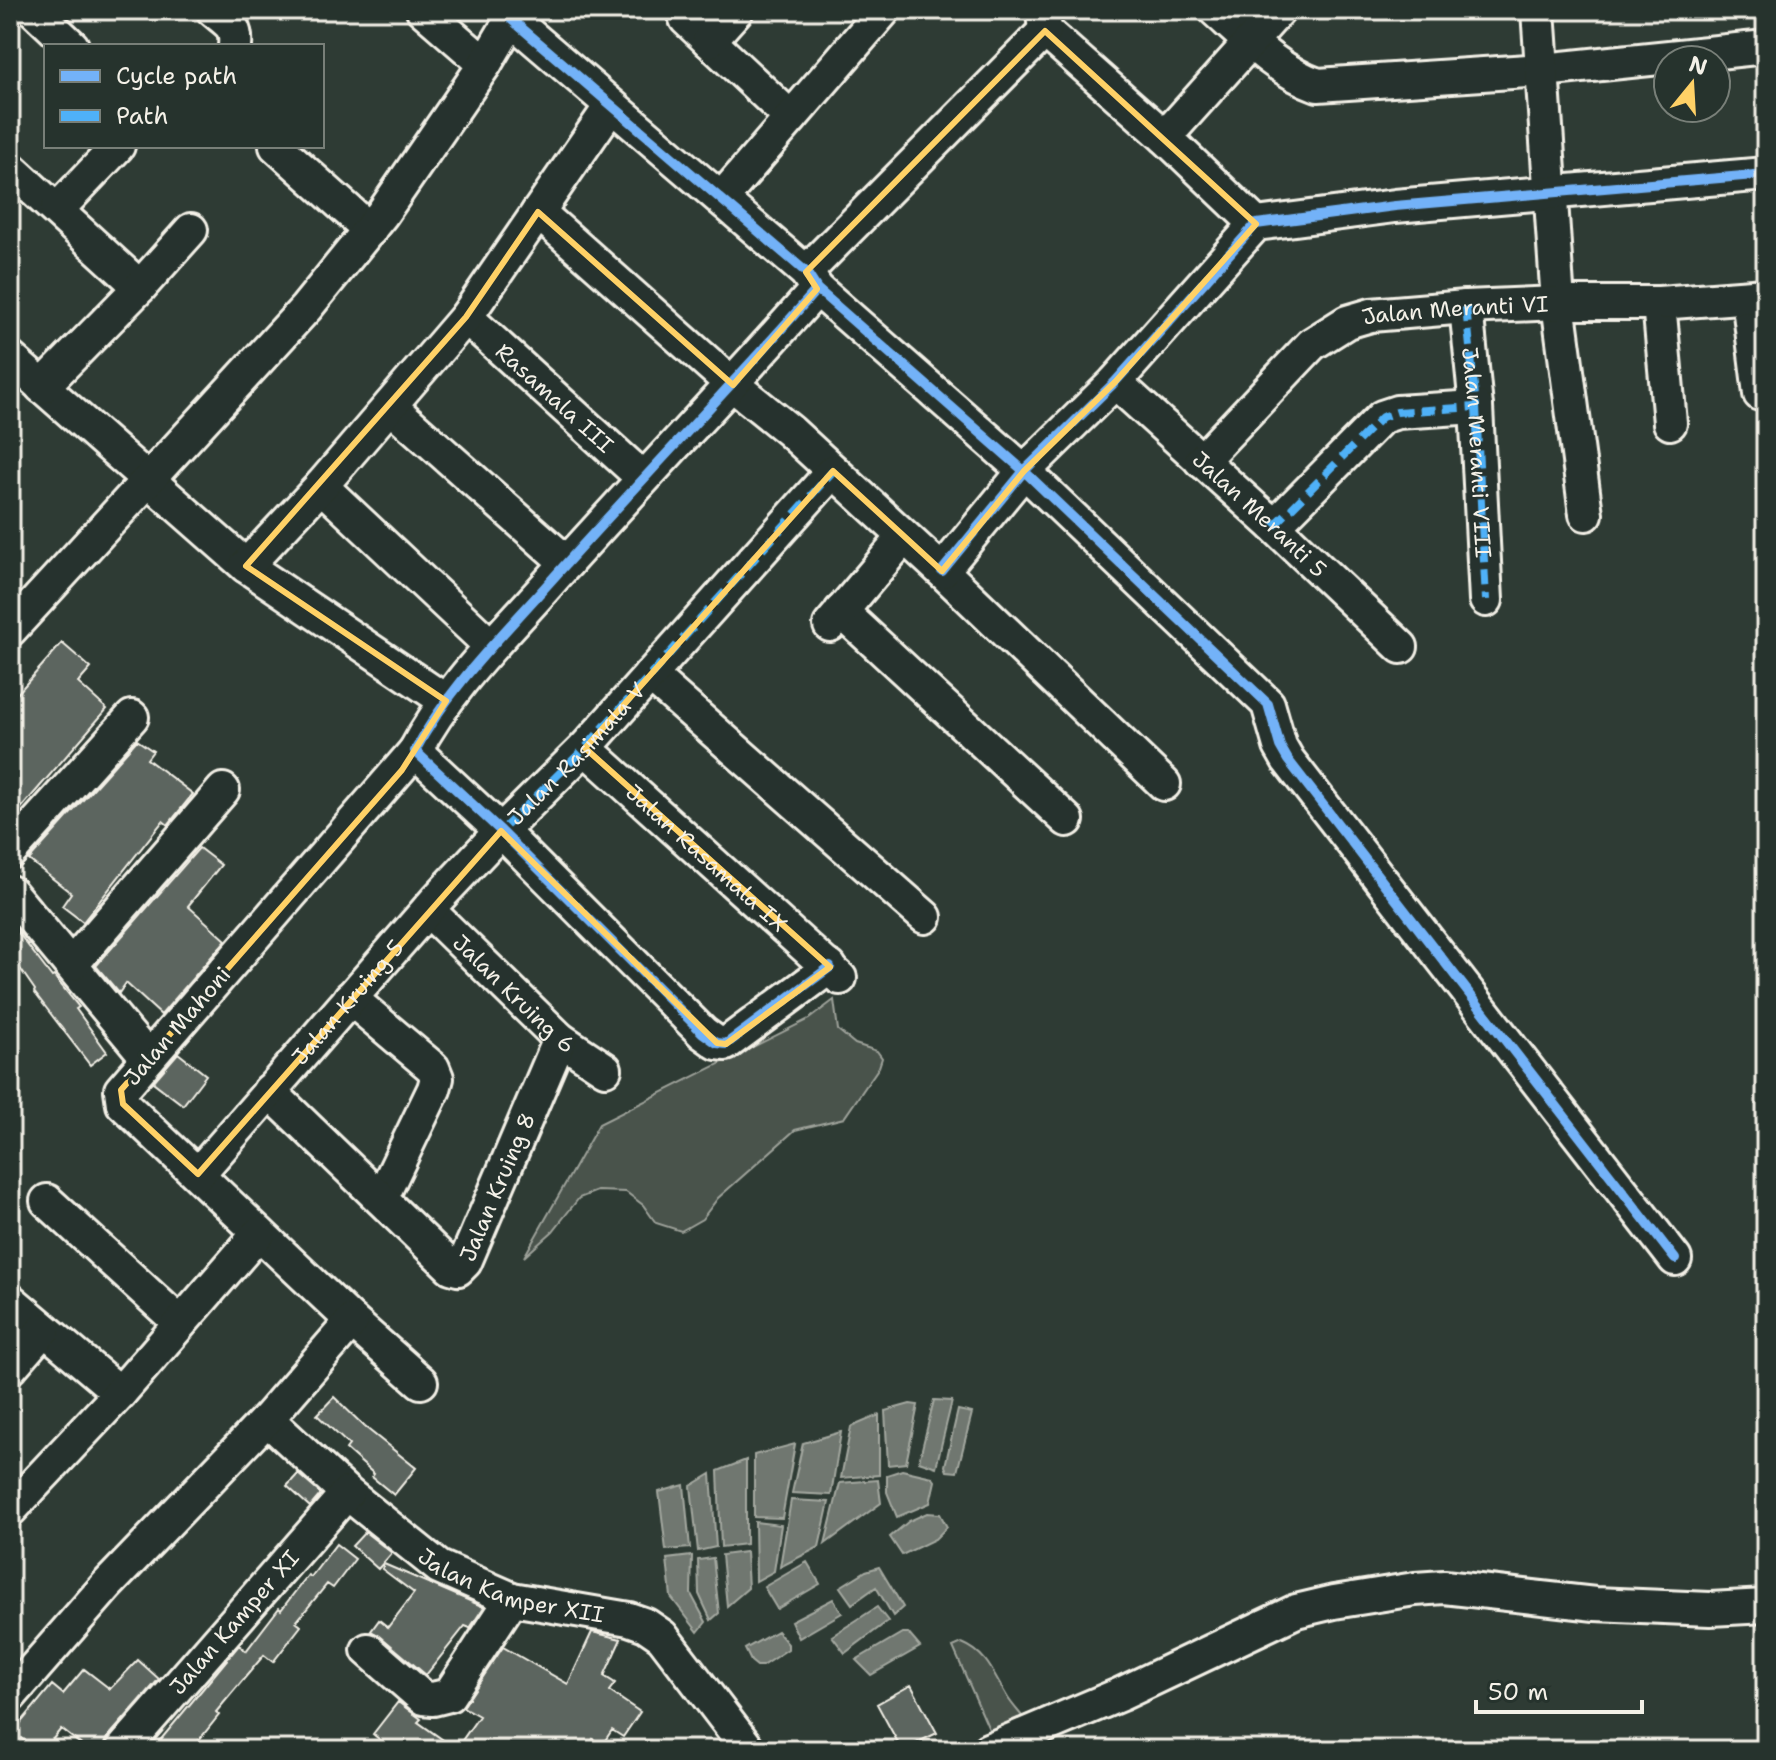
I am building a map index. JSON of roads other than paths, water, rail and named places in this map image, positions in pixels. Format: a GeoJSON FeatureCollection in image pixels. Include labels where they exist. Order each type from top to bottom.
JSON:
{"type":"FeatureCollection","features":[{"type":"Feature","properties":{"kind":"street"},"geometry":{"type":"LineString","coordinates":[[34,10],[70,44]]}},
{"type":"Feature","properties":{"kind":"street"},"geometry":{"type":"LineString","coordinates":[[213,10],[233,27],[235,44]]}},
{"type":"Feature","properties":{"kind":"street"},"geometry":{"type":"LineString","coordinates":[[423,10],[485,64]]}},
{"type":"Feature","properties":{"kind":"street"},"geometry":{"type":"LineString","coordinates":[[684,10],[686,19],[791,118]]}},
{"type":"Feature","properties":{"kind":"street"},"geometry":{"type":"LineString","coordinates":[[709,41],[737,10]]}},
{"type":"Feature","properties":{"kind":"street"},"geometry":{"type":"LineString","coordinates":[[722,198],[884,10]]}},
{"type":"Feature","properties":{"kind":"street"},"geometry":{"type":"LineString","coordinates":[[1215,10],[1249,41],[1302,80],[1318,85],[1543,70],[1766,47]]}},
{"type":"Feature","properties":{"kind":"street"},"geometry":{"type":"LineString","coordinates":[[1165,137],[1279,10]]}},
{"type":"Feature","properties":{"kind":"street"},"geometry":{"type":"LineString","coordinates":[[1538,10],[1558,303],[1586,514]]}},
{"type":"Feature","properties":{"kind":"street"},"geometry":{"type":"LineString","coordinates":[[10,630],[306,308],[370,230],[485,64],[514,15],[611,106],[722,198],[1024,471],[1268,704],[1280,746],[1288,760],[1675,1259]]}},
{"type":"Feature","properties":{"kind":"street"},"geometry":{"type":"LineString","coordinates":[[1044,20],[1256,224]]}},
{"type":"Feature","properties":{"kind":"street","name":"Jalan Mahoni"},"geometry":{"type":"LineString","coordinates":[[421,1382],[352,1321],[123,1104],[121,1090],[415,751],[446,701],[491,646],[643,478],[733,385],[811,280],[1044,20]]}},
{"type":"Feature","properties":{"kind":"street"},"geometry":{"type":"LineString","coordinates":[[246,566],[321,486],[466,317],[611,106]]}},
{"type":"Feature","properties":{"kind":"street"},"geometry":{"type":"LineString","coordinates":[[57,210],[116,148]]}},
{"type":"Feature","properties":{"kind":"street"},"geometry":{"type":"LineString","coordinates":[[278,148],[370,230]]}},
{"type":"Feature","properties":{"kind":"street"},"geometry":{"type":"LineString","coordinates":[[10,168],[140,287]]}},
{"type":"Feature","properties":{"kind":"street"},"geometry":{"type":"LineString","coordinates":[[942,571],[1024,471],[1115,382],[1256,224],[1395,206],[1766,174]]}},
{"type":"Feature","properties":{"kind":"street"},"geometry":{"type":"LineString","coordinates":[[538,212],[733,385],[790,431],[942,571],[1164,784]]}},
{"type":"Feature","properties":{"kind":"street"},"geometry":{"type":"LineString","coordinates":[[42,387],[191,230]]}},
{"type":"Feature","properties":{"kind":"street"},"geometry":{"type":"LineString","coordinates":[[1757,296],[1760,394]]}},
{"type":"Feature","properties":{"kind":"street","name":"Jalan Meranti VI"},"geometry":{"type":"LineString","coordinates":[[1201,461],[1312,344],[1347,322],[1371,315],[1466,307],[1659,303],[1757,296]]}},
{"type":"Feature","properties":{"kind":"street"},"geometry":{"type":"LineString","coordinates":[[1659,303],[1670,423]]}},
{"type":"Feature","properties":{"kind":"street","name":"Jalan Meranti VIII"},"geometry":{"type":"LineString","coordinates":[[1466,307],[1476,407],[1486,600]]}},
{"type":"Feature","properties":{"kind":"street","name":"Rasamala III"},"geometry":{"type":"LineString","coordinates":[[466,317],[643,478]]}},
{"type":"Feature","properties":{"kind":"street"},"geometry":{"type":"LineString","coordinates":[[10,358],[246,566],[446,701]]}},
{"type":"Feature","properties":{"kind":"street","name":"Jalan Meranti 5"},"geometry":{"type":"LineString","coordinates":[[1115,382],[1274,526],[1401,647]]}},
{"type":"Feature","properties":{"kind":"street"},"geometry":{"type":"LineString","coordinates":[[390,406],[567,563]]}},
{"type":"Feature","properties":{"kind":"street"},"geometry":{"type":"LineString","coordinates":[[1274,526],[1382,417],[1397,412],[1476,407]]}},
{"type":"Feature","properties":{"kind":"street","name":"Jalan Rasimala V"},"geometry":{"type":"LineString","coordinates":[[501,831],[585,748],[833,471]]}},
{"type":"Feature","properties":{"kind":"street"},"geometry":{"type":"LineString","coordinates":[[321,486],[491,646]]}},
{"type":"Feature","properties":{"kind":"street"},"geometry":{"type":"LineString","coordinates":[[904,537],[836,618],[1067,820]]}},
{"type":"Feature","properties":{"kind":"street"},"geometry":{"type":"LineString","coordinates":[[650,675],[925,917]]}},
{"type":"Feature","properties":{"kind":"street"},"geometry":{"type":"LineString","coordinates":[[10,852],[132,717]]}},
{"type":"Feature","properties":{"kind":"street","name":"Jalan Rasamala IX"},"geometry":{"type":"LineString","coordinates":[[501,831],[717,1043],[726,1044],[778,1006],[835,972],[585,748]]}},
{"type":"Feature","properties":{"kind":"street"},"geometry":{"type":"LineString","coordinates":[[415,751],[501,831]]}},
{"type":"Feature","properties":{"kind":"street"},"geometry":{"type":"LineString","coordinates":[[72,964],[223,790]]}},
{"type":"Feature","properties":{"kind":"street","name":"Jalan Kruing 5"},"geometry":{"type":"LineString","coordinates":[[198,1174],[350,998],[501,831]]}},
{"type":"Feature","properties":{"kind":"street"},"geometry":{"type":"LineString","coordinates":[[10,892],[148,1058]]}},
{"type":"Feature","properties":{"kind":"street","name":"Jalan Kruing 6"},"geometry":{"type":"LineString","coordinates":[[428,910],[560,1039],[605,1069]]}},
{"type":"Feature","properties":{"kind":"street"},"geometry":{"type":"LineString","coordinates":[[350,998],[433,1068],[437,1078],[381,1199]]}},
{"type":"Feature","properties":{"kind":"street","name":"Jalan Kruing 8"},"geometry":{"type":"LineString","coordinates":[[269,1091],[451,1267],[458,1269],[465,1262],[560,1039]]}},
{"type":"Feature","properties":{"kind":"street"},"geometry":{"type":"LineString","coordinates":[[47,1201],[180,1323]]}},
{"type":"Feature","properties":{"kind":"street"},"geometry":{"type":"LineString","coordinates":[[10,1510],[120,1393],[259,1233]]}},
{"type":"Feature","properties":{"kind":"street"},"geometry":{"type":"LineString","coordinates":[[10,1300],[120,1393]]}},
{"type":"Feature","properties":{"kind":"street"},"geometry":{"type":"LineString","coordinates":[[10,1696],[107,1585],[267,1419],[352,1321]]}},
{"type":"Feature","properties":{"kind":"street"},"geometry":{"type":"LineString","coordinates":[[10,1368],[44,1329]]}},
{"type":"Feature","properties":{"kind":"street","name":"Jalan Kamper XII"},"geometry":{"type":"LineString","coordinates":[[267,1419],[347,1493],[439,1567],[512,1599],[629,1619],[646,1625],[662,1636],[749,1750]]}},
{"type":"Feature","properties":{"kind":"street","name":"Jalan Kamper XI"},"geometry":{"type":"LineString","coordinates":[[122,1750],[347,1493]]}},
{"type":"Feature","properties":{"kind":"street"},"geometry":{"type":"LineString","coordinates":[[988,1750],[1121,1694],[1296,1611],[1334,1602],[1444,1587],[1595,1604],[1710,1609],[1766,1606]]}},
{"type":"Feature","properties":{"kind":"street"},"geometry":{"type":"LineString","coordinates":[[368,1650],[423,1698],[449,1695],[512,1599]]}}]}
